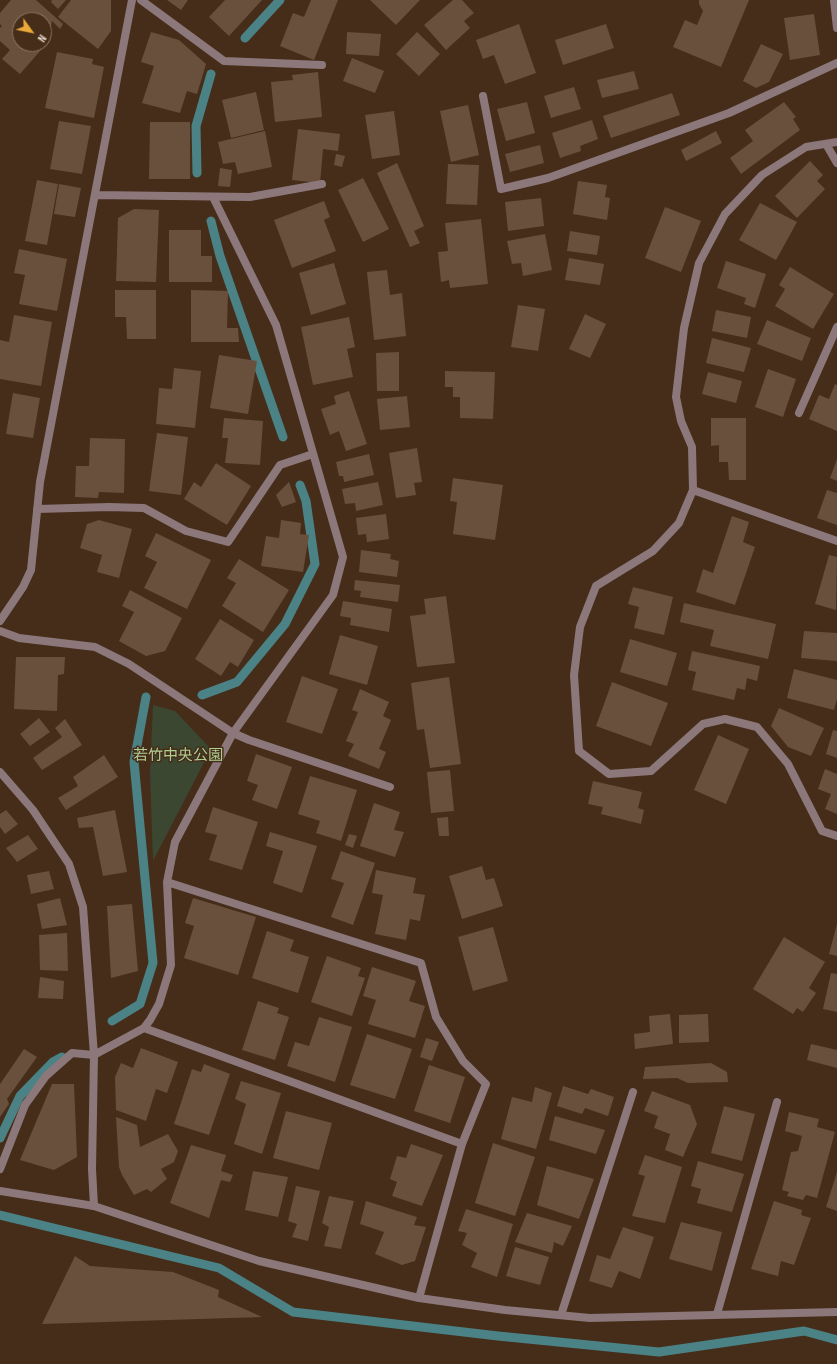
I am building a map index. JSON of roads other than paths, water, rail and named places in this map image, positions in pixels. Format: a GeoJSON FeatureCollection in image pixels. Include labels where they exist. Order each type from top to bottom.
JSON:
{"type":"FeatureCollection","features":[{"type":"Feature","properties":{"kind":"street"},"geometry":{"type":"LineString","coordinates":[[0,621],[23,586],[31,570],[40,482],[132,0]]}},
{"type":"Feature","properties":{"kind":"street"},"geometry":{"type":"LineString","coordinates":[[141,0],[224,61],[322,65]]}},
{"type":"Feature","properties":{"kind":"street"},"geometry":{"type":"LineString","coordinates":[[834,0],[837,28]]}},
{"type":"Feature","properties":{"kind":"street"},"geometry":{"type":"LineString","coordinates":[[483,96],[501,190],[548,178],[729,113],[837,63]]}},
{"type":"Feature","properties":{"kind":"street"},"geometry":{"type":"LineString","coordinates":[[837,142],[806,147],[762,175],[725,214],[699,263],[684,328],[676,398],[680,421],[692,448],[694,490],[679,523],[653,551],[596,586],[580,627],[574,675],[579,751],[609,774],[651,771],[703,724],[725,719],[757,727],[788,764],[822,831],[837,836]]}},
{"type":"Feature","properties":{"kind":"street"},"geometry":{"type":"LineString","coordinates":[[826,144],[837,163]]}},
{"type":"Feature","properties":{"kind":"street"},"geometry":{"type":"LineString","coordinates":[[95,195],[250,197],[322,184]]}},
{"type":"Feature","properties":{"kind":"street"},"geometry":{"type":"LineString","coordinates":[[0,1169],[25,1105],[46,1076],[72,1053],[94,1055],[144,1028],[159,1004],[171,965],[167,882],[176,842],[233,733],[333,595],[343,558],[276,325],[213,196]]}},
{"type":"Feature","properties":{"kind":"street"},"geometry":{"type":"LineString","coordinates":[[798,413],[837,327]]}},
{"type":"Feature","properties":{"kind":"street"},"geometry":{"type":"LineString","coordinates":[[37,509],[109,507],[144,508],[186,531],[228,542],[280,465],[313,454]]}},
{"type":"Feature","properties":{"kind":"street"},"geometry":{"type":"LineString","coordinates":[[694,490],[837,541]]}},
{"type":"Feature","properties":{"kind":"street"},"geometry":{"type":"LineString","coordinates":[[0,631],[20,638],[95,647],[129,664],[233,733],[249,740],[390,787]]}},
{"type":"Feature","properties":{"kind":"street"},"geometry":{"type":"LineString","coordinates":[[0,772],[33,810],[69,864],[83,907],[94,1055],[92,1169],[94,1206]]}},
{"type":"Feature","properties":{"kind":"street"},"geometry":{"type":"LineString","coordinates":[[167,882],[421,963],[436,1017],[463,1061],[486,1084],[462,1144],[419,1298]]}},
{"type":"Feature","properties":{"kind":"street"},"geometry":{"type":"LineString","coordinates":[[144,1028],[462,1144]]}},
{"type":"Feature","properties":{"kind":"street"},"geometry":{"type":"LineString","coordinates":[[561,1315],[633,1092]]}},
{"type":"Feature","properties":{"kind":"street"},"geometry":{"type":"LineString","coordinates":[[718,1314],[777,1102]]}},
{"type":"Feature","properties":{"kind":"street"},"geometry":{"type":"LineString","coordinates":[[0,1191],[94,1206],[259,1261],[419,1298],[505,1310],[590,1318],[837,1312]]}},
{"type":"Feature","properties":{"kind":"waterway"},"geometry":{"type":"LineString","coordinates":[[245,38],[280,0]]}},
{"type":"Feature","properties":{"kind":"waterway"},"geometry":{"type":"LineString","coordinates":[[197,173],[196,126],[211,74]]}},
{"type":"Feature","properties":{"kind":"waterway"},"geometry":{"type":"LineString","coordinates":[[211,221],[220,256],[283,437]]}},
{"type":"Feature","properties":{"kind":"waterway"},"geometry":{"type":"LineString","coordinates":[[202,695],[237,682],[285,624],[315,564],[306,501],[300,485]]}},
{"type":"Feature","properties":{"kind":"waterway"},"geometry":{"type":"LineString","coordinates":[[112,1021],[140,1004],[153,963],[134,762],[146,697]]}},
{"type":"Feature","properties":{"kind":"waterway"},"geometry":{"type":"LineString","coordinates":[[0,1138],[20,1096],[53,1062],[62,1057]]}},
{"type":"Feature","properties":{"kind":"waterway"},"geometry":{"type":"LineString","coordinates":[[0,1215],[219,1268],[293,1312],[498,1336],[659,1352],[804,1331],[837,1340]]}},
{"type":"Feature","properties":{"kind":"park label","name":"若竹中央公園"},"geometry":{"type":"Point","coordinates":[178,756]}}]}
